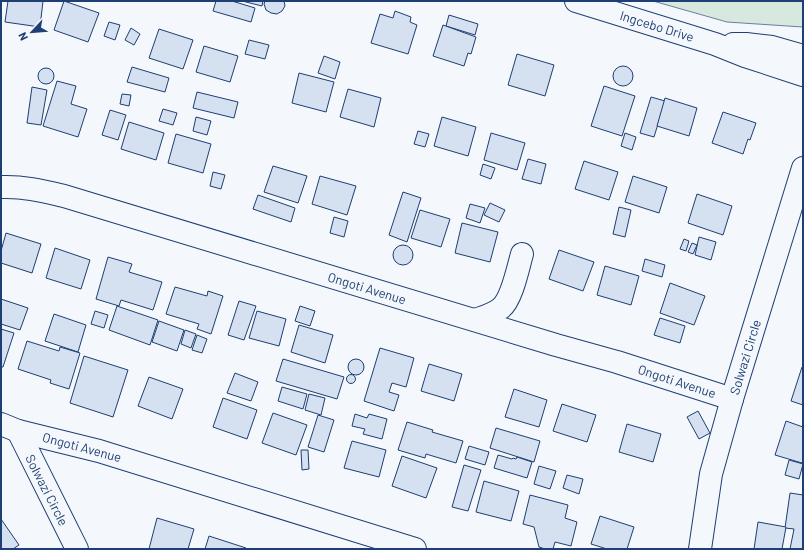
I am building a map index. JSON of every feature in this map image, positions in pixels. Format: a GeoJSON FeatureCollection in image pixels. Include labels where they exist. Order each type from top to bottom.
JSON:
{"type":"FeatureCollection","features":[{"type":"Feature","properties":{"kind":"street","name":"Ingcebo Drive"},"geometry":{"type":"LineString","coordinates":[[576,1],[715,44],[745,56],[803,75]]}},
{"type":"Feature","properties":{"kind":"street","name":"Ingcebo Drive"},"geometry":{"type":"LineString","coordinates":[[715,44],[746,44],[772,47],[803,56]]}},
{"type":"Feature","properties":{"kind":"street","name":"Solwazi Circle"},"geometry":{"type":"LineString","coordinates":[[700,549],[711,474],[732,399],[803,168]]}},
{"type":"Feature","properties":{"kind":"street","name":"Ongoti Avenue"},"geometry":{"type":"LineString","coordinates":[[1,187],[13,186],[35,189],[64,196],[617,362],[732,399]]}},
{"type":"Feature","properties":{"kind":"street"},"geometry":{"type":"LineString","coordinates":[[475,320],[496,311],[506,303],[522,254]]}},
{"type":"Feature","properties":{"kind":"street","name":"Solwazi Circle"},"geometry":{"type":"LineString","coordinates":[[9,428],[77,549]]}},
{"type":"Feature","properties":{"kind":"street","name":"Ongoti Avenue"},"geometry":{"type":"LineString","coordinates":[[9,428],[99,451],[415,549]]}},
{"type":"Feature","properties":{"kind":"shaded area"},"geometry":{"type":"Polygon","coordinates":[[[653,1],[803,1],[803,27],[727,22],[653,1]]]}},
{"type":"Feature","properties":{"kind":"building"},"geometry":{"type":"Polygon","coordinates":[[[8,1],[43,1],[40,27],[5,22],[8,1]]]}},
{"type":"Feature","properties":{"kind":"building"},"geometry":{"type":"Polygon","coordinates":[[[64,1],[99,13],[88,42],[54,30],[64,1]]]}},
{"type":"Feature","properties":{"kind":"building"},"geometry":{"type":"Polygon","coordinates":[[[216,1],[232,1],[255,8],[251,22],[213,11],[216,1]]]}},
{"type":"Feature","properties":{"kind":"building"},"geometry":{"type":"Polygon","coordinates":[[[242,1],[263,1],[262,6],[242,1]]]}},
{"type":"Feature","properties":{"kind":"building"},"geometry":{"type":"Polygon","coordinates":[[[265,1],[284,1],[285,6],[282,11],[277,14],[271,13],[266,10],[264,4],[265,1]]]}},
{"type":"Feature","properties":{"kind":"building"},"geometry":{"type":"Polygon","coordinates":[[[395,11],[411,17],[410,22],[417,25],[408,54],[371,43],[380,14],[393,18],[395,11]]]}},
{"type":"Feature","properties":{"kind":"building"},"geometry":{"type":"Polygon","coordinates":[[[449,15],[478,24],[475,35],[446,26],[449,15]]]}},
{"type":"Feature","properties":{"kind":"building"},"geometry":{"type":"Polygon","coordinates":[[[109,22],[120,25],[115,40],[104,36],[109,22]]]}},
{"type":"Feature","properties":{"kind":"building"},"geometry":{"type":"Polygon","coordinates":[[[443,25],[476,37],[471,54],[468,53],[464,66],[433,56],[443,25]]]}},
{"type":"Feature","properties":{"kind":"building"},"geometry":{"type":"Polygon","coordinates":[[[131,28],[140,34],[134,45],[125,40],[131,28]]]}},
{"type":"Feature","properties":{"kind":"building"},"geometry":{"type":"Polygon","coordinates":[[[159,29],[193,40],[183,69],[149,58],[159,29]]]}},
{"type":"Feature","properties":{"kind":"building"},"geometry":{"type":"Polygon","coordinates":[[[249,40],[269,45],[265,59],[245,54],[249,40]]]}},
{"type":"Feature","properties":{"kind":"building"},"geometry":{"type":"Polygon","coordinates":[[[204,46],[238,56],[230,82],[196,72],[204,46]]]}},
{"type":"Feature","properties":{"kind":"building"},"geometry":{"type":"Polygon","coordinates":[[[517,54],[554,65],[545,96],[508,85],[517,54]]]}},
{"type":"Feature","properties":{"kind":"building"},"geometry":{"type":"Polygon","coordinates":[[[324,56],[340,62],[335,79],[318,73],[324,56]]]}},
{"type":"Feature","properties":{"kind":"building"},"geometry":{"type":"Polygon","coordinates":[[[623,66],[630,69],[633,76],[630,83],[623,86],[616,83],[613,76],[616,69],[623,66]]]}},
{"type":"Feature","properties":{"kind":"building"},"geometry":{"type":"Polygon","coordinates":[[[132,67],[169,78],[165,92],[127,82],[132,67]]]}},
{"type":"Feature","properties":{"kind":"building"},"geometry":{"type":"Polygon","coordinates":[[[43,68],[49,68],[54,73],[52,82],[49,84],[43,84],[38,79],[38,73],[43,68]]]}},
{"type":"Feature","properties":{"kind":"building"},"geometry":{"type":"Polygon","coordinates":[[[299,73],[334,82],[326,112],[292,103],[299,73]]]}},
{"type":"Feature","properties":{"kind":"building"},"geometry":{"type":"Polygon","coordinates":[[[57,81],[76,86],[71,104],[87,109],[78,137],[43,126],[57,81]]]}},
{"type":"Feature","properties":{"kind":"building"},"geometry":{"type":"Polygon","coordinates":[[[604,86],[635,96],[622,136],[591,126],[604,86]]]}},
{"type":"Feature","properties":{"kind":"building"},"geometry":{"type":"Polygon","coordinates":[[[32,87],[47,90],[41,125],[27,123],[32,87]]]}},
{"type":"Feature","properties":{"kind":"building"},"geometry":{"type":"Polygon","coordinates":[[[348,89],[381,98],[374,127],[340,117],[348,89]]]}},
{"type":"Feature","properties":{"kind":"building"},"geometry":{"type":"Polygon","coordinates":[[[197,92],[238,102],[234,118],[193,108],[197,92]]]}},
{"type":"Feature","properties":{"kind":"building"},"geometry":{"type":"Polygon","coordinates":[[[122,94],[131,95],[129,106],[120,104],[122,94]]]}},
{"type":"Feature","properties":{"kind":"building"},"geometry":{"type":"Polygon","coordinates":[[[651,97],[665,101],[654,137],[640,133],[651,97]]]}},
{"type":"Feature","properties":{"kind":"building"},"geometry":{"type":"Polygon","coordinates":[[[665,98],[697,108],[689,136],[657,126],[665,98]]]}},
{"type":"Feature","properties":{"kind":"building"},"geometry":{"type":"Polygon","coordinates":[[[163,109],[177,113],[173,125],[159,121],[163,109]]]}},
{"type":"Feature","properties":{"kind":"building"},"geometry":{"type":"Polygon","coordinates":[[[110,110],[126,115],[118,140],[102,135],[110,110]]]}},
{"type":"Feature","properties":{"kind":"building"},"geometry":{"type":"Polygon","coordinates":[[[723,112],[756,123],[743,154],[712,143],[723,112]]]}},
{"type":"Feature","properties":{"kind":"building"},"geometry":{"type":"Polygon","coordinates":[[[196,117],[211,121],[207,135],[193,131],[196,117]]]}},
{"type":"Feature","properties":{"kind":"building"},"geometry":{"type":"Polygon","coordinates":[[[442,117],[476,127],[468,156],[434,146],[442,117]]]}},
{"type":"Feature","properties":{"kind":"building"},"geometry":{"type":"Polygon","coordinates":[[[129,122],[164,133],[156,160],[121,149],[129,122]]]}},
{"type":"Feature","properties":{"kind":"building"},"geometry":{"type":"Polygon","coordinates":[[[418,131],[429,134],[425,147],[414,144],[418,131]]]}},
{"type":"Feature","properties":{"kind":"building"},"geometry":{"type":"Polygon","coordinates":[[[491,133],[525,143],[517,170],[484,160],[491,133]]]}},
{"type":"Feature","properties":{"kind":"building"},"geometry":{"type":"Polygon","coordinates":[[[625,133],[636,137],[632,150],[621,146],[625,133]]]}},
{"type":"Feature","properties":{"kind":"building"},"geometry":{"type":"Polygon","coordinates":[[[176,134],[211,144],[203,173],[168,163],[176,134]]]}},
{"type":"Feature","properties":{"kind":"building"},"geometry":{"type":"Polygon","coordinates":[[[528,159],[546,164],[541,184],[522,179],[528,159]]]}},
{"type":"Feature","properties":{"kind":"building"},"geometry":{"type":"Polygon","coordinates":[[[584,161],[618,172],[609,200],[575,189],[584,161]]]}},
{"type":"Feature","properties":{"kind":"building"},"geometry":{"type":"Polygon","coordinates":[[[483,164],[495,168],[491,179],[480,175],[483,164]]]}},
{"type":"Feature","properties":{"kind":"building"},"geometry":{"type":"Polygon","coordinates":[[[273,166],[307,176],[298,203],[264,192],[273,166]]]}},
{"type":"Feature","properties":{"kind":"building"},"geometry":{"type":"Polygon","coordinates":[[[213,172],[225,175],[221,189],[210,186],[213,172]]]}},
{"type":"Feature","properties":{"kind":"building"},"geometry":{"type":"Polygon","coordinates":[[[320,176],[356,186],[347,215],[312,204],[320,176]]]}},
{"type":"Feature","properties":{"kind":"building"},"geometry":{"type":"Polygon","coordinates":[[[633,176],[667,187],[659,213],[625,202],[633,176]]]}},
{"type":"Feature","properties":{"kind":"building"},"geometry":{"type":"Polygon","coordinates":[[[403,192],[421,198],[407,242],[389,235],[403,192]]]}},
{"type":"Feature","properties":{"kind":"building"},"geometry":{"type":"Polygon","coordinates":[[[697,194],[732,206],[723,235],[688,223],[697,194]]]}},
{"type":"Feature","properties":{"kind":"building"},"geometry":{"type":"Polygon","coordinates":[[[258,195],[295,208],[291,222],[253,209],[258,195]]]}},
{"type":"Feature","properties":{"kind":"building"},"geometry":{"type":"Polygon","coordinates":[[[490,203],[505,210],[499,222],[484,215],[490,203]]]}},
{"type":"Feature","properties":{"kind":"building"},"geometry":{"type":"Polygon","coordinates":[[[470,204],[485,208],[480,223],[466,218],[470,204]]]}},
{"type":"Feature","properties":{"kind":"building"},"geometry":{"type":"Polygon","coordinates":[[[619,207],[631,210],[625,237],[613,234],[619,207]]]}},
{"type":"Feature","properties":{"kind":"building"},"geometry":{"type":"Polygon","coordinates":[[[420,210],[450,219],[441,247],[411,238],[420,210]]]}},
{"type":"Feature","properties":{"kind":"building"},"geometry":{"type":"Polygon","coordinates":[[[334,217],[348,221],[344,237],[330,233],[334,217]]]}},
{"type":"Feature","properties":{"kind":"building"},"geometry":{"type":"Polygon","coordinates":[[[462,223],[498,232],[490,262],[455,253],[462,223]]]}},
{"type":"Feature","properties":{"kind":"building"},"geometry":{"type":"Polygon","coordinates":[[[6,233],[41,244],[32,273],[1,263],[1,251],[6,233]]]}},
{"type":"Feature","properties":{"kind":"building"},"geometry":{"type":"Polygon","coordinates":[[[699,237],[716,242],[711,260],[695,255],[699,237]]]}},
{"type":"Feature","properties":{"kind":"building"},"geometry":{"type":"Polygon","coordinates":[[[684,239],[689,241],[686,251],[680,249],[684,239]]]}},
{"type":"Feature","properties":{"kind":"building"},"geometry":{"type":"Polygon","coordinates":[[[692,243],[697,245],[693,254],[688,252],[692,243]]]}},
{"type":"Feature","properties":{"kind":"building"},"geometry":{"type":"Polygon","coordinates":[[[403,245],[410,248],[413,255],[410,262],[403,265],[396,262],[393,255],[396,248],[403,245]]]}},
{"type":"Feature","properties":{"kind":"building"},"geometry":{"type":"Polygon","coordinates":[[[55,248],[90,260],[81,289],[46,278],[55,248]]]}},
{"type":"Feature","properties":{"kind":"building"},"geometry":{"type":"Polygon","coordinates":[[[559,250],[594,262],[583,291],[549,279],[559,250]]]}},
{"type":"Feature","properties":{"kind":"building"},"geometry":{"type":"Polygon","coordinates":[[[108,257],[132,264],[129,272],[162,282],[153,310],[121,300],[119,306],[96,299],[108,257]]]}},
{"type":"Feature","properties":{"kind":"building"},"geometry":{"type":"Polygon","coordinates":[[[645,259],[665,265],[662,277],[642,271],[645,259]]]}},
{"type":"Feature","properties":{"kind":"building"},"geometry":{"type":"Polygon","coordinates":[[[605,266],[639,276],[631,305],[597,295],[605,266]]]}},
{"type":"Feature","properties":{"kind":"building"},"geometry":{"type":"Polygon","coordinates":[[[670,283],[705,296],[694,325],[660,313],[670,283]]]}},
{"type":"Feature","properties":{"kind":"building"},"geometry":{"type":"Polygon","coordinates":[[[175,287],[207,296],[208,291],[223,296],[211,334],[197,329],[199,324],[166,314],[175,287]]]}},
{"type":"Feature","properties":{"kind":"building"},"geometry":{"type":"Polygon","coordinates":[[[1,299],[28,308],[20,330],[1,324],[1,299]]]}},
{"type":"Feature","properties":{"kind":"building"},"geometry":{"type":"Polygon","coordinates":[[[239,301],[256,306],[244,340],[228,335],[239,301]]]}},
{"type":"Feature","properties":{"kind":"building"},"geometry":{"type":"Polygon","coordinates":[[[117,306],[158,320],[150,345],[109,330],[117,306]]]}},
{"type":"Feature","properties":{"kind":"building"},"geometry":{"type":"Polygon","coordinates":[[[300,306],[315,311],[310,326],[295,321],[300,306]]]}},
{"type":"Feature","properties":{"kind":"building"},"geometry":{"type":"Polygon","coordinates":[[[95,311],[108,315],[104,328],[91,324],[95,311]]]}},
{"type":"Feature","properties":{"kind":"building"},"geometry":{"type":"Polygon","coordinates":[[[257,311],[286,319],[279,346],[249,338],[257,311]]]}},
{"type":"Feature","properties":{"kind":"building"},"geometry":{"type":"Polygon","coordinates":[[[54,314],[86,325],[78,352],[45,341],[54,314]]]}},
{"type":"Feature","properties":{"kind":"building"},"geometry":{"type":"Polygon","coordinates":[[[660,318],[685,326],[680,343],[654,335],[660,318]]]}},
{"type":"Feature","properties":{"kind":"building"},"geometry":{"type":"Polygon","coordinates":[[[159,321],[184,330],[177,351],[152,342],[159,321]]]}},
{"type":"Feature","properties":{"kind":"building"},"geometry":{"type":"Polygon","coordinates":[[[299,325],[333,335],[325,363],[291,352],[299,325]]]}},
{"type":"Feature","properties":{"kind":"building"},"geometry":{"type":"Polygon","coordinates":[[[1,329],[14,333],[3,367],[1,367],[1,329]]]}},
{"type":"Feature","properties":{"kind":"building"},"geometry":{"type":"Polygon","coordinates":[[[185,330],[196,334],[191,348],[181,344],[185,330]]]}},
{"type":"Feature","properties":{"kind":"building"},"geometry":{"type":"Polygon","coordinates":[[[197,335],[207,339],[202,353],[192,350],[197,335]]]}},
{"type":"Feature","properties":{"kind":"building"},"geometry":{"type":"Polygon","coordinates":[[[27,341],[59,351],[60,347],[80,353],[69,389],[50,383],[51,380],[18,369],[27,341]]]}},
{"type":"Feature","properties":{"kind":"building"},"geometry":{"type":"Polygon","coordinates":[[[380,348],[414,358],[406,387],[392,383],[389,392],[399,395],[394,411],[364,401],[380,348]]]}},
{"type":"Feature","properties":{"kind":"building"},"geometry":{"type":"Polygon","coordinates":[[[84,356],[128,370],[113,417],[70,403],[84,356]]]}},
{"type":"Feature","properties":{"kind":"building"},"geometry":{"type":"Polygon","coordinates":[[[283,359],[344,377],[337,399],[276,381],[283,359]]]}},
{"type":"Feature","properties":{"kind":"building"},"geometry":{"type":"Polygon","coordinates":[[[356,359],[363,364],[364,367],[359,374],[356,375],[349,370],[348,367],[353,360],[356,359]]]}},
{"type":"Feature","properties":{"kind":"building"},"geometry":{"type":"Polygon","coordinates":[[[429,364],[462,374],[454,401],[421,391],[429,364]]]}},
{"type":"Feature","properties":{"kind":"building"},"geometry":{"type":"Polygon","coordinates":[[[802,367],[803,368],[803,405],[791,401],[802,367]]]}},
{"type":"Feature","properties":{"kind":"building"},"geometry":{"type":"Polygon","coordinates":[[[235,373],[258,382],[251,401],[227,393],[235,373]]]}},
{"type":"Feature","properties":{"kind":"building"},"geometry":{"type":"Polygon","coordinates":[[[351,374],[356,379],[351,384],[346,379],[351,374]]]}},
{"type":"Feature","properties":{"kind":"building"},"geometry":{"type":"Polygon","coordinates":[[[149,377],[183,389],[172,419],[138,406],[149,377]]]}},
{"type":"Feature","properties":{"kind":"building"},"geometry":{"type":"Polygon","coordinates":[[[282,387],[307,394],[303,409],[278,401],[282,387]]]}},
{"type":"Feature","properties":{"kind":"building"},"geometry":{"type":"Polygon","coordinates":[[[514,389],[547,400],[539,427],[505,417],[514,389]]]}},
{"type":"Feature","properties":{"kind":"building"},"geometry":{"type":"Polygon","coordinates":[[[309,394],[325,398],[321,415],[305,410],[309,394]]]}},
{"type":"Feature","properties":{"kind":"building"},"geometry":{"type":"Polygon","coordinates":[[[223,398],[257,410],[247,439],[213,427],[223,398]]]}},
{"type":"Feature","properties":{"kind":"building"},"geometry":{"type":"Polygon","coordinates":[[[562,404],[596,415],[587,442],[553,431],[562,404]]]}},
{"type":"Feature","properties":{"kind":"building"},"geometry":{"type":"Polygon","coordinates":[[[698,411],[710,433],[699,439],[687,417],[698,411]]]}},
{"type":"Feature","properties":{"kind":"building"},"geometry":{"type":"Polygon","coordinates":[[[273,413],[307,425],[296,455],[262,443],[273,413]]]}},
{"type":"Feature","properties":{"kind":"building"},"geometry":{"type":"Polygon","coordinates":[[[355,414],[367,418],[369,414],[387,419],[382,439],[363,434],[365,429],[352,426],[355,414]]]}},
{"type":"Feature","properties":{"kind":"building"},"geometry":{"type":"Polygon","coordinates":[[[318,415],[334,420],[324,452],[308,447],[318,415]]]}},
{"type":"Feature","properties":{"kind":"building"},"geometry":{"type":"Polygon","coordinates":[[[786,421],[803,427],[802,463],[775,455],[786,421]]]}},
{"type":"Feature","properties":{"kind":"building"},"geometry":{"type":"Polygon","coordinates":[[[407,422],[433,430],[432,432],[463,441],[456,463],[426,454],[425,458],[398,450],[407,422]]]}},
{"type":"Feature","properties":{"kind":"building"},"geometry":{"type":"Polygon","coordinates":[[[627,424],[661,434],[653,462],[619,452],[627,424]]]}},
{"type":"Feature","properties":{"kind":"building"},"geometry":{"type":"Polygon","coordinates":[[[496,428],[540,441],[534,462],[490,448],[496,428]]]}},
{"type":"Feature","properties":{"kind":"building"},"geometry":{"type":"Polygon","coordinates":[[[352,441],[386,450],[379,477],[344,468],[352,441]]]}},
{"type":"Feature","properties":{"kind":"building"},"geometry":{"type":"Polygon","coordinates":[[[469,446],[489,452],[485,465],[465,459],[469,446]]]}},
{"type":"Feature","properties":{"kind":"building"},"geometry":{"type":"Polygon","coordinates":[[[301,450],[308,450],[309,469],[302,470],[301,450]]]}},
{"type":"Feature","properties":{"kind":"building"},"geometry":{"type":"Polygon","coordinates":[[[498,455],[512,459],[516,459],[517,457],[532,462],[527,478],[494,468],[498,455]]]}},
{"type":"Feature","properties":{"kind":"building"},"geometry":{"type":"Polygon","coordinates":[[[402,456],[437,468],[426,498],[392,486],[402,456]]]}},
{"type":"Feature","properties":{"kind":"building"},"geometry":{"type":"Polygon","coordinates":[[[789,460],[803,464],[799,479],[785,475],[789,460]]]}},
{"type":"Feature","properties":{"kind":"building"},"geometry":{"type":"Polygon","coordinates":[[[464,465],[481,470],[468,511],[452,507],[464,465]]]}},
{"type":"Feature","properties":{"kind":"building"},"geometry":{"type":"Polygon","coordinates":[[[539,466],[556,471],[550,489],[534,484],[539,466]]]}},
{"type":"Feature","properties":{"kind":"building"},"geometry":{"type":"Polygon","coordinates":[[[567,475],[583,479],[579,494],[563,488],[567,475]]]}},
{"type":"Feature","properties":{"kind":"building"},"geometry":{"type":"Polygon","coordinates":[[[484,481],[519,491],[511,521],[476,512],[484,481]]]}},
{"type":"Feature","properties":{"kind":"building"},"geometry":{"type":"Polygon","coordinates":[[[790,493],[803,495],[803,549],[790,549],[794,529],[785,528],[790,493]]]}},
{"type":"Feature","properties":{"kind":"building"},"geometry":{"type":"Polygon","coordinates":[[[530,495],[568,505],[565,518],[577,522],[571,546],[555,542],[553,549],[539,547],[534,527],[523,524],[530,495]]]}},
{"type":"Feature","properties":{"kind":"building"},"geometry":{"type":"Polygon","coordinates":[[[600,516],[634,527],[627,549],[607,549],[591,544],[600,516]]]}},
{"type":"Feature","properties":{"kind":"building"},"geometry":{"type":"Polygon","coordinates":[[[157,518],[194,529],[188,549],[149,549],[157,518]]]}},
{"type":"Feature","properties":{"kind":"building"},"geometry":{"type":"Polygon","coordinates":[[[1,519],[19,545],[13,549],[1,549],[1,519]]]}},
{"type":"Feature","properties":{"kind":"building"},"geometry":{"type":"Polygon","coordinates":[[[758,522],[786,527],[782,549],[754,549],[758,522]]]}},
{"type":"Feature","properties":{"kind":"building"},"geometry":{"type":"Polygon","coordinates":[[[209,536],[246,548],[246,549],[205,549],[209,536]]]}}]}
